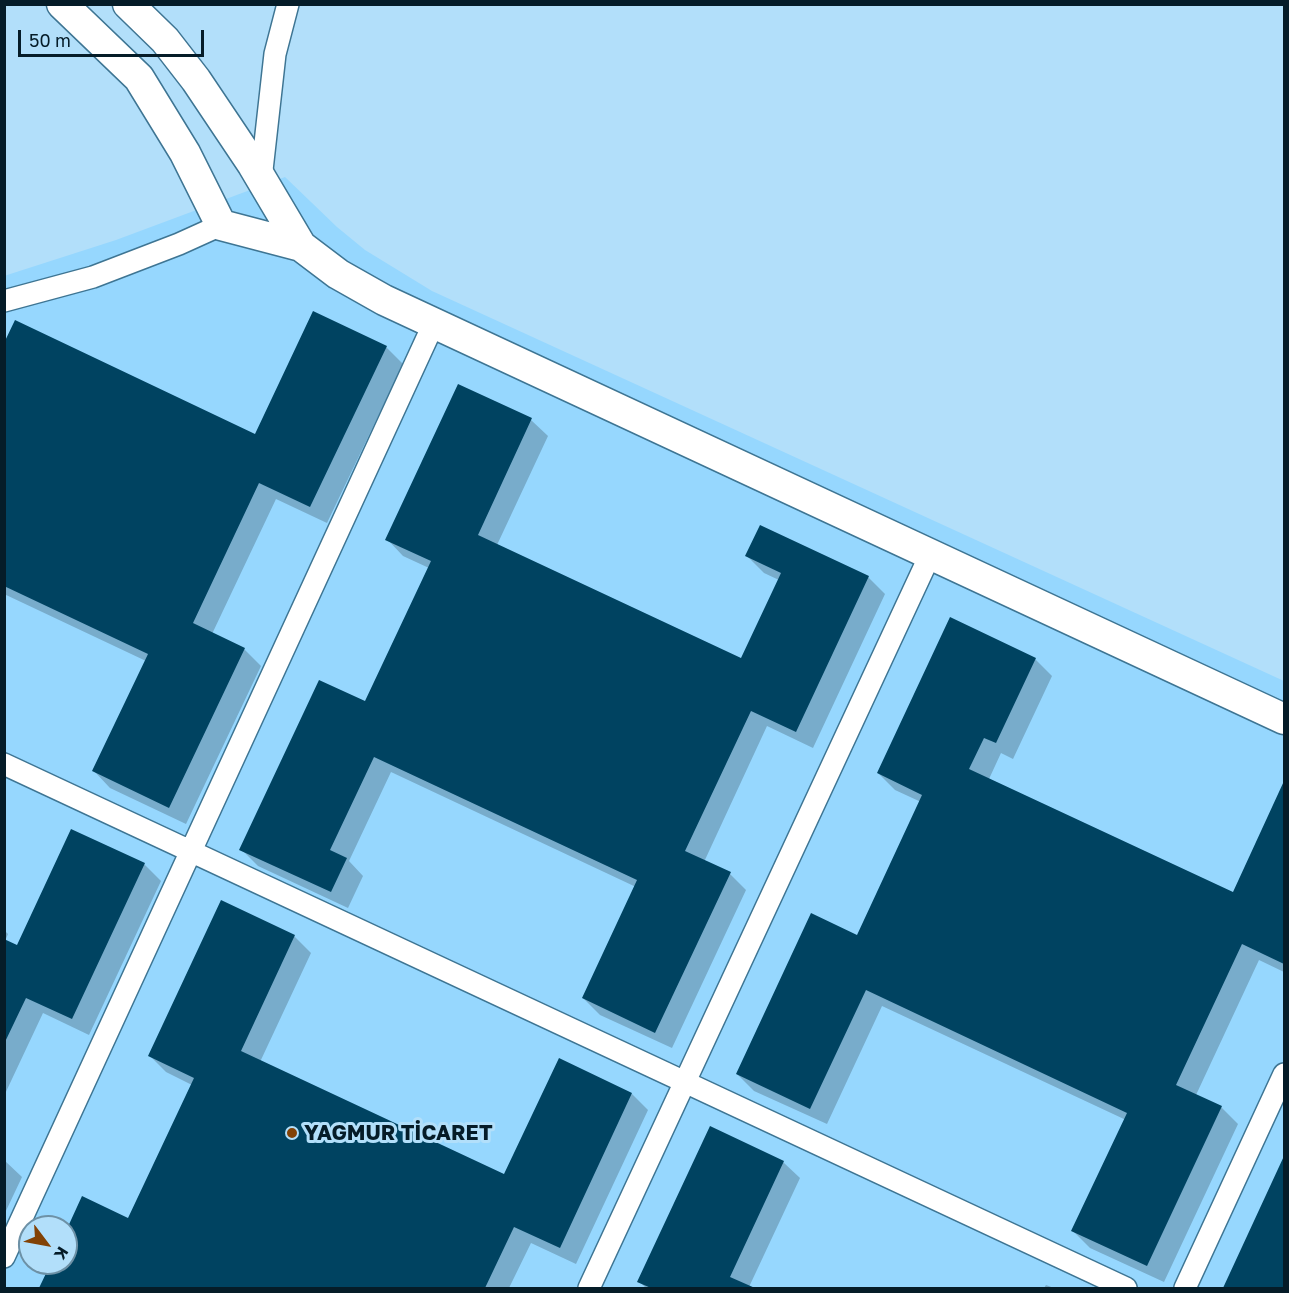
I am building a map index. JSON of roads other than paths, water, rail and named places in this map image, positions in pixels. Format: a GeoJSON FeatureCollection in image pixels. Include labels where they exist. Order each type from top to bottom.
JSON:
{"type":"FeatureCollection","features":[{"type":"Feature","properties":{"kind":"street"},"geometry":{"type":"LineString","coordinates":[[62,4],[139,78],[185,153],[221,225]]}},
{"type":"Feature","properties":{"kind":"street"},"geometry":{"type":"LineString","coordinates":[[128,4],[165,40],[196,80],[261,179],[301,246]]}},
{"type":"Feature","properties":{"kind":"street"},"geometry":{"type":"LineString","coordinates":[[261,179],[275,54],[288,4]]}},
{"type":"Feature","properties":{"kind":"street"},"geometry":{"type":"LineString","coordinates":[[4,301],[93,277],[221,225],[301,246],[361,288],[434,324],[1284,719]]}},
{"type":"Feature","properties":{"kind":"street"},"geometry":{"type":"LineString","coordinates":[[4,1257],[434,324]]}},
{"type":"Feature","properties":{"kind":"street"},"geometry":{"type":"LineString","coordinates":[[589,1288],[930,555]]}},
{"type":"Feature","properties":{"kind":"street"},"geometry":{"type":"LineString","coordinates":[[4,764],[1126,1288]]}},
{"type":"Feature","properties":{"kind":"street"},"geometry":{"type":"LineString","coordinates":[[1185,1288],[1284,1074]]}},
{"type":"Feature","properties":{"kind":"place","name":"YAGMUR TİCARET"},"geometry":{"type":"Point","coordinates":[292,1133]}}]}
